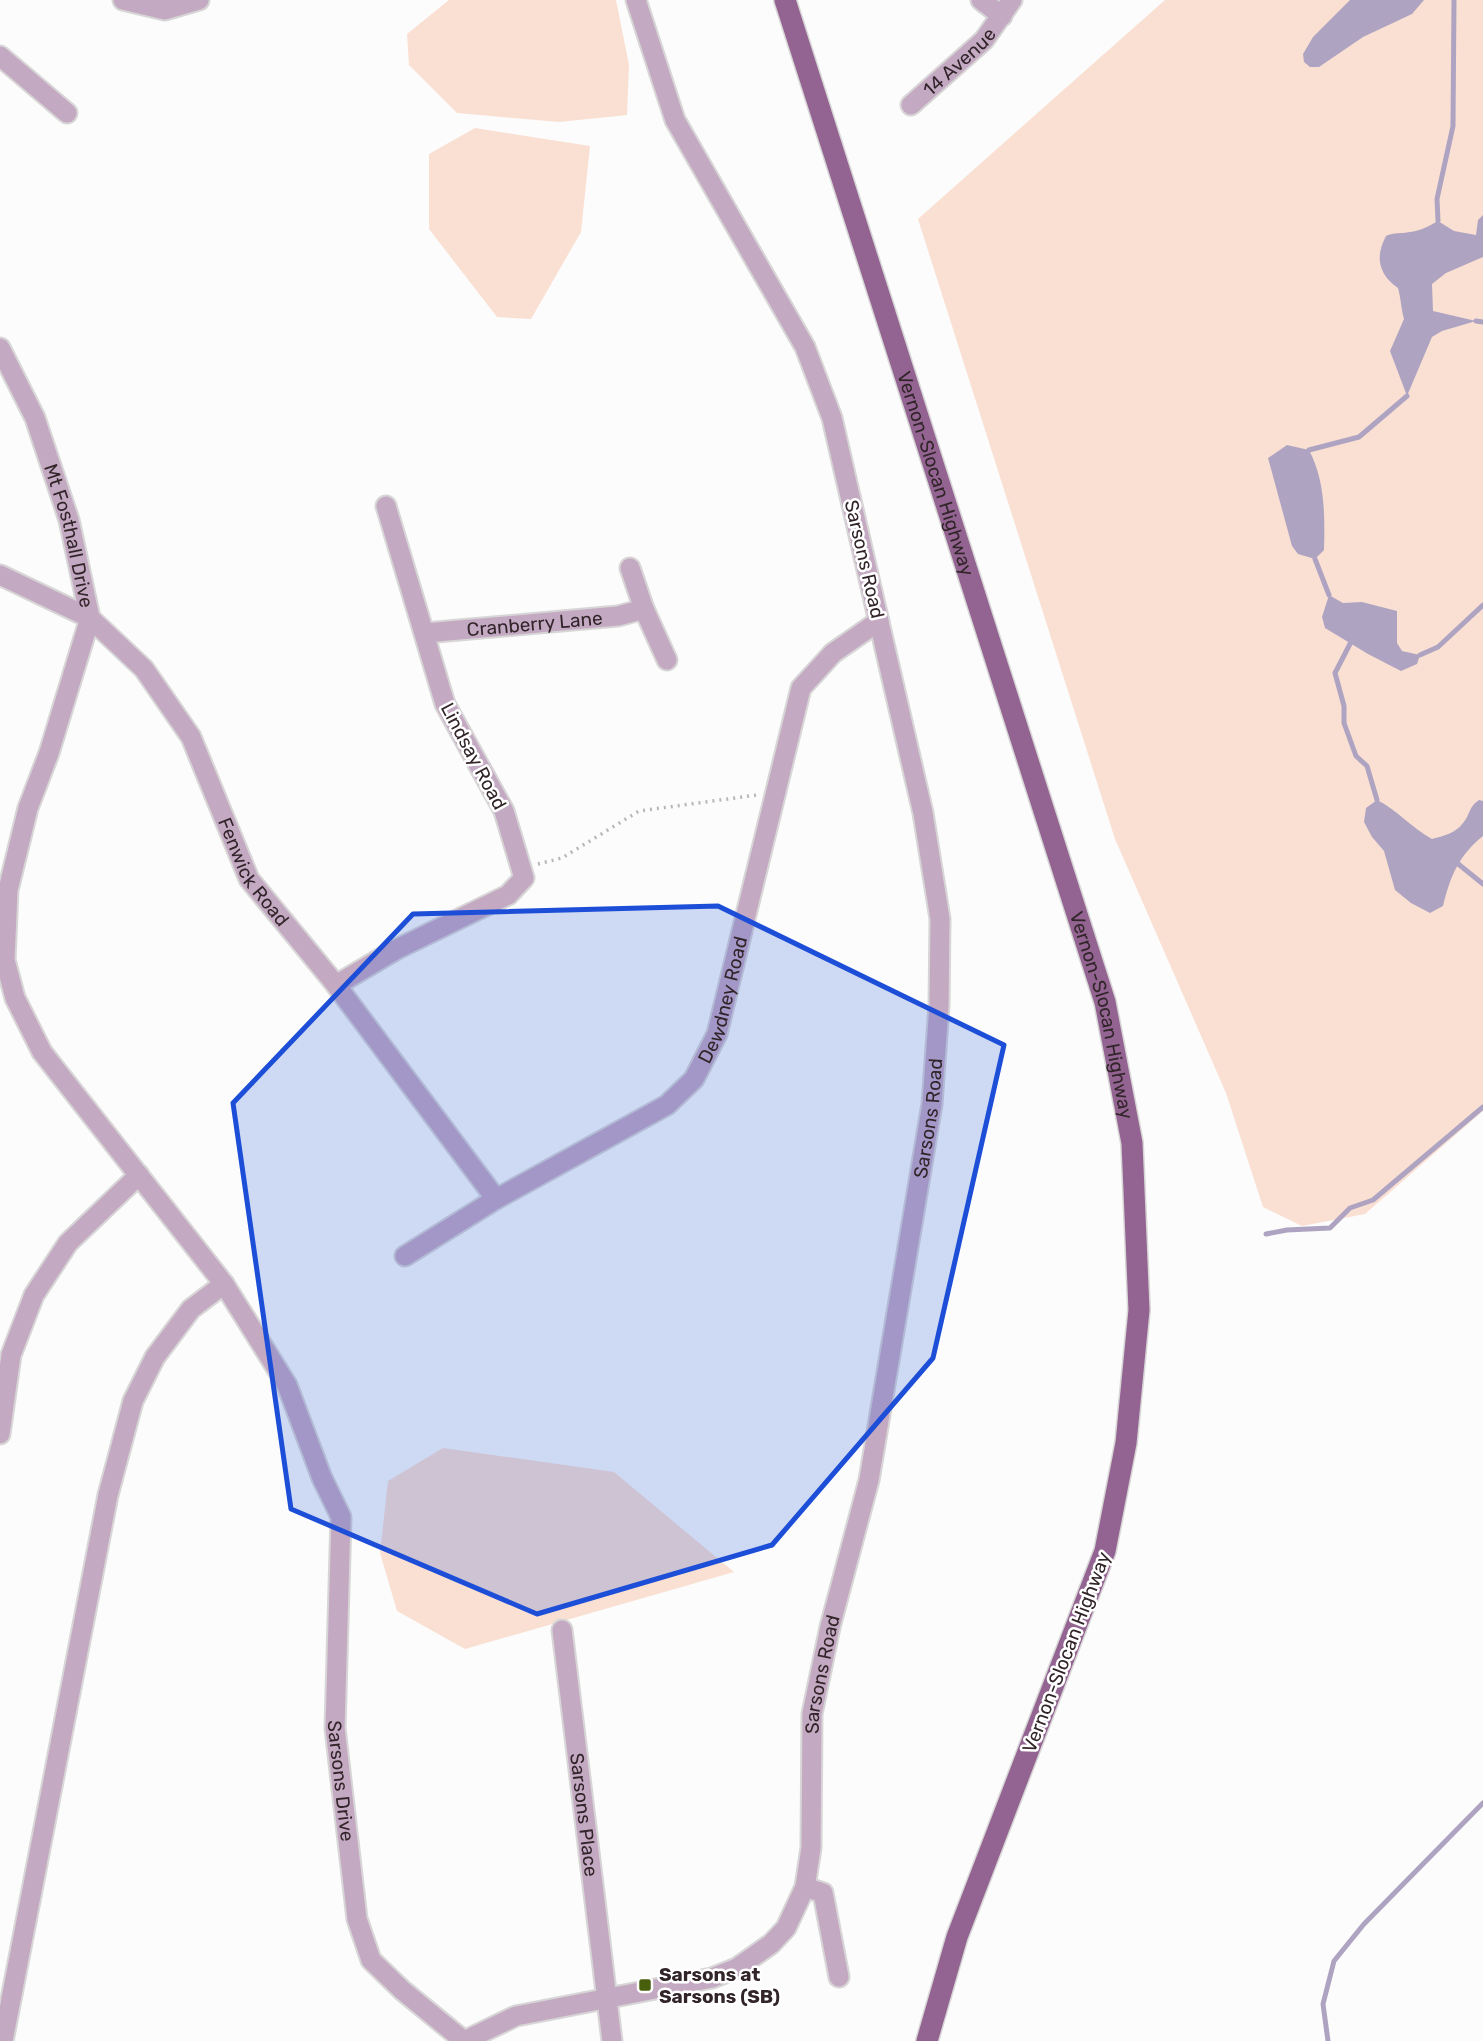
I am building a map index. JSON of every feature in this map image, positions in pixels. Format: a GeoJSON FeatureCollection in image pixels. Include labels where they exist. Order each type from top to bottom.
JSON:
{"type":"FeatureCollection","features":[{"type":"Feature","properties":{"kind":"main road","name":"Vernon-Slocan Highway"},"geometry":{"type":"LineString","coordinates":[[785,0],[1105,1002],[1132,1143],[1139,1310],[1126,1443],[1105,1551],[957,1937],[927,2041]]}},
{"type":"Feature","properties":{"kind":"street"},"geometry":{"type":"LineString","coordinates":[[128,1],[165,10],[199,0]]}},
{"type":"Feature","properties":{"kind":"street","name":"Sarsons Road"},"geometry":{"type":"LineString","coordinates":[[464,2041],[516,2016],[712,1978],[737,1968],[771,1944],[786,1928],[805,1887],[811,1848],[812,1714],[830,1627],[869,1480],[932,1104],[939,1006],[940,919],[923,813],[832,418],[806,347],[675,120],[636,0]]}},
{"type":"Feature","properties":{"kind":"street","name":"14 Avenue"},"geometry":{"type":"LineString","coordinates":[[911,105],[985,40],[1007,8],[981,0]]}},
{"type":"Feature","properties":{"kind":"street"},"geometry":{"type":"LineString","coordinates":[[0,56],[67,113]]}},
{"type":"Feature","properties":{"kind":"street","name":"Mt Fosthall Drive"},"geometry":{"type":"LineString","coordinates":[[0,348],[35,418],[69,520],[90,618],[49,753],[28,808],[8,890],[5,960],[15,998],[42,1052],[139,1175]]}},
{"type":"Feature","properties":{"kind":"street","name":"Lindsay Road"},"geometry":{"type":"LineString","coordinates":[[386,506],[445,704],[504,811],[524,878]]}},
{"type":"Feature","properties":{"kind":"street"},"geometry":{"type":"LineString","coordinates":[[629,568],[667,660]]}},
{"type":"Feature","properties":{"kind":"street","name":"Fenwick Road"},"geometry":{"type":"LineString","coordinates":[[0,575],[90,618],[144,669],[191,737],[249,879],[336,985],[496,1199]]}},
{"type":"Feature","properties":{"kind":"street","name":"Cranberry Lane"},"geometry":{"type":"LineString","coordinates":[[425,634],[618,616],[644,609]]}},
{"type":"Feature","properties":{"kind":"street","name":"Dewdney Road"},"geometry":{"type":"LineString","coordinates":[[405,1256],[496,1199],[667,1105],[694,1079],[717,1034],[801,688],[833,653],[879,621]]}},
{"type":"Feature","properties":{"kind":"street"},"geometry":{"type":"LineString","coordinates":[[336,985],[397,949],[508,895],[524,878]]}},
{"type":"Feature","properties":{"kind":"street"},"geometry":{"type":"LineString","coordinates":[[0,1434],[11,1356],[34,1295],[68,1243],[139,1175]]}},
{"type":"Feature","properties":{"kind":"street","name":"Sarsons Drive"},"geometry":{"type":"LineString","coordinates":[[139,1175],[224,1283],[287,1385],[322,1478],[341,1517],[335,1728],[357,1919],[371,1960],[401,1990],[464,2041]]}},
{"type":"Feature","properties":{"kind":"street"},"geometry":{"type":"LineString","coordinates":[[3,2041],[7,1991],[108,1495],[133,1401],[155,1357],[191,1309],[224,1283]]}},
{"type":"Feature","properties":{"kind":"street","name":"Sarsons Place"},"geometry":{"type":"LineString","coordinates":[[562,1630],[612,2041]]}},
{"type":"Feature","properties":{"kind":"street"},"geometry":{"type":"LineString","coordinates":[[805,1887],[823,1894],[839,1978]]}},
{"type":"Feature","properties":{"kind":"path"},"geometry":{"type":"LineString","coordinates":[[524,878],[537,864],[562,858],[639,811],[775,793]]}},
{"type":"Feature","properties":{"kind":"highlighted area"},"geometry":{"type":"Polygon","coordinates":[[[718,906],[1004,1045],[933,1358],[772,1545],[537,1614],[291,1509],[233,1103],[413,914],[718,906]]]}},
{"type":"Feature","properties":{"kind":"shaded area"},"geometry":{"type":"Polygon","coordinates":[[[449,0],[616,0],[629,65],[627,115],[559,122],[457,113],[409,65],[407,34],[449,0]]]}},
{"type":"Feature","properties":{"kind":"shaded area"},"geometry":{"type":"Polygon","coordinates":[[[1165,0],[1483,0],[1483,1111],[1365,1214],[1302,1226],[1263,1207],[1226,1093],[1115,839],[918,219],[1165,0]]]}},
{"type":"Feature","properties":{"kind":"shaded area"},"geometry":{"type":"Polygon","coordinates":[[[1350,0],[1424,0],[1412,14],[1363,37],[1319,67],[1310,67],[1304,62],[1303,54],[1313,37],[1350,0]]]}},
{"type":"Feature","properties":{"kind":"shaded area"},"geometry":{"type":"Polygon","coordinates":[[[475,128],[590,146],[581,232],[531,319],[497,317],[429,229],[429,154],[475,128]]]}},
{"type":"Feature","properties":{"kind":"shaded area"},"geometry":{"type":"Polygon","coordinates":[[[1483,215],[1483,257],[1446,273],[1432,284],[1433,311],[1476,321],[1442,331],[1432,337],[1407,396],[1390,351],[1404,319],[1398,288],[1386,277],[1380,264],[1383,243],[1386,236],[1417,231],[1438,221],[1454,231],[1476,235],[1478,220],[1483,215]]]}},
{"type":"Feature","properties":{"kind":"shaded area"},"geometry":{"type":"Polygon","coordinates":[[[1287,445],[1309,450],[1321,486],[1324,550],[1315,559],[1298,554],[1292,546],[1268,458],[1287,445]]]}},
{"type":"Feature","properties":{"kind":"shaded area"},"geometry":{"type":"Polygon","coordinates":[[[1329,595],[1343,603],[1362,602],[1397,611],[1397,643],[1402,651],[1420,655],[1417,664],[1401,671],[1325,628],[1322,617],[1329,595]]]}},
{"type":"Feature","properties":{"kind":"shaded area"},"geometry":{"type":"Polygon","coordinates":[[[1377,800],[1432,839],[1457,829],[1473,805],[1479,800],[1483,801],[1483,836],[1457,867],[1443,906],[1430,913],[1395,890],[1384,851],[1364,822],[1366,808],[1377,800]]]}},
{"type":"Feature","properties":{"kind":"shaded area"},"geometry":{"type":"Polygon","coordinates":[[[443,1448],[614,1472],[734,1572],[465,1649],[397,1611],[380,1553],[388,1481],[443,1448]]]}},
{"type":"Feature","properties":{"kind":"waterway"},"geometry":{"type":"LineString","coordinates":[[1438,221],[1437,199],[1453,126],[1454,0]]}},
{"type":"Feature","properties":{"kind":"waterway"},"geometry":{"type":"LineString","coordinates":[[1476,321],[1483,322]]}},
{"type":"Feature","properties":{"kind":"waterway"},"geometry":{"type":"LineString","coordinates":[[1309,450],[1359,437],[1407,396]]}},
{"type":"Feature","properties":{"kind":"waterway"},"geometry":{"type":"LineString","coordinates":[[1315,559],[1329,595]]}},
{"type":"Feature","properties":{"kind":"waterway"},"geometry":{"type":"LineString","coordinates":[[1420,655],[1438,647],[1483,605]]}},
{"type":"Feature","properties":{"kind":"waterway"},"geometry":{"type":"LineString","coordinates":[[1351,642],[1335,673],[1344,706],[1344,723],[1356,756],[1367,766],[1377,800]]}},
{"type":"Feature","properties":{"kind":"waterway"},"geometry":{"type":"LineString","coordinates":[[1457,863],[1483,884]]}},
{"type":"Feature","properties":{"kind":"waterway"},"geometry":{"type":"LineString","coordinates":[[1266,1234],[1330,1228],[1350,1208],[1373,1200],[1483,1107]]}},
{"type":"Feature","properties":{"kind":"waterway"},"geometry":{"type":"LineString","coordinates":[[1328,2041],[1323,2004],[1334,1961],[1364,1924],[1483,1803]]}},
{"type":"Feature","properties":{"kind":"place","name":"Sarsons at Sarsons (SB)"},"geometry":{"type":"Point","coordinates":[645,1985]}}]}
